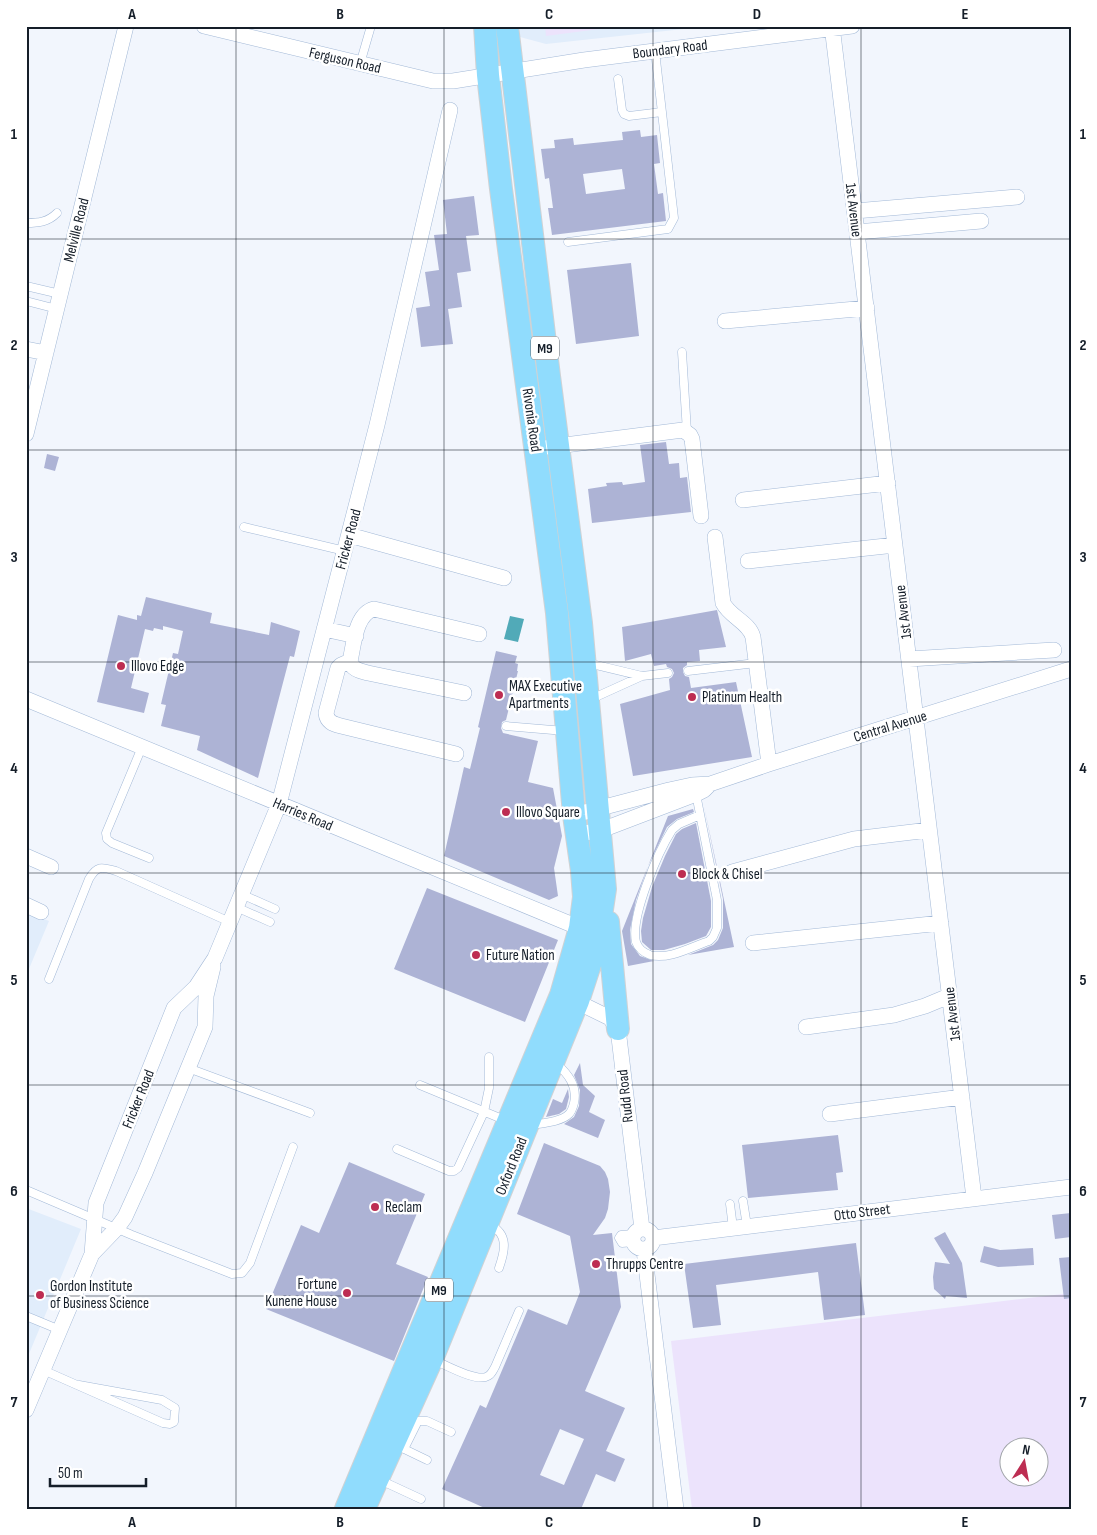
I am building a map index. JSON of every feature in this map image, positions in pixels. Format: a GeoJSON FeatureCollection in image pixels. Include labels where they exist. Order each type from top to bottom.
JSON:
{"type":"FeatureCollection","features":[{"type":"Feature","properties":{"kind":"main road","name":"Rivonia Road"},"geometry":{"type":"LineString","coordinates":[[485,26],[488,75],[501,189],[557,613],[575,825]]}},
{"type":"Feature","properties":{"kind":"main road","name":"Rivonia Road"},"geometry":{"type":"LineString","coordinates":[[507,26],[581,623],[598,821]]}},
{"type":"Feature","properties":{"kind":"main road","name":"Oxford Road"},"geometry":{"type":"LineString","coordinates":[[346,1509],[477,1221],[570,998],[597,943],[605,889],[598,821]]}},
{"type":"Feature","properties":{"kind":"main road","name":"Oxford Road"},"geometry":{"type":"LineString","coordinates":[[518,1123],[553,1061],[570,998],[584,897],[575,825]]}},
{"type":"Feature","properties":{"kind":"main road"},"geometry":{"type":"LineString","coordinates":[[605,889],[618,1029]]}},
{"type":"Feature","properties":{"kind":"main road","name":"Oxford Road"},"geometry":{"type":"LineString","coordinates":[[364,1509],[378,1479],[399,1447],[432,1359],[477,1221]]}},
{"type":"Feature","properties":{"kind":"street","name":"Melville Road"},"geometry":{"type":"LineString","coordinates":[[26,434],[126,26]]}},
{"type":"Feature","properties":{"kind":"street","name":"Ferguson Road"},"geometry":{"type":"LineString","coordinates":[[204,26],[433,81],[450,81],[488,75]]}},
{"type":"Feature","properties":{"kind":"street","name":"Boundary Road"},"geometry":{"type":"LineString","coordinates":[[488,75],[584,60],[832,27],[852,26]]}},
{"type":"Feature","properties":{"kind":"street","name":"1st Avenue"},"geometry":{"type":"LineString","coordinates":[[832,27],[974,1198]]}},
{"type":"Feature","properties":{"kind":"street","name":"Fricker Road"},"geometry":{"type":"LineString","coordinates":[[92,1254],[117,1228],[125,1216],[145,1173],[204,1027],[206,996],[215,958],[279,804],[378,425],[450,110]]}},
{"type":"Feature","properties":{"kind":"street"},"geometry":{"type":"LineString","coordinates":[[855,211],[1017,197]]}},
{"type":"Feature","properties":{"kind":"street"},"geometry":{"type":"LineString","coordinates":[[857,232],[981,221]]}},
{"type":"Feature","properties":{"kind":"street"},"geometry":{"type":"LineString","coordinates":[[726,321],[867,308]]}},
{"type":"Feature","properties":{"kind":"street"},"geometry":{"type":"LineString","coordinates":[[26,350],[46,353]]}},
{"type":"Feature","properties":{"kind":"street"},"geometry":{"type":"LineString","coordinates":[[536,448],[678,430],[687,432],[692,439],[701,516]]}},
{"type":"Feature","properties":{"kind":"street"},"geometry":{"type":"LineString","coordinates":[[743,500],[888,483]]}},
{"type":"Feature","properties":{"kind":"street"},"geometry":{"type":"LineString","coordinates":[[349,535],[504,578]]}},
{"type":"Feature","properties":{"kind":"street"},"geometry":{"type":"LineString","coordinates":[[714,537],[723,603],[752,633],[769,764]]}},
{"type":"Feature","properties":{"kind":"street"},"geometry":{"type":"LineString","coordinates":[[748,560],[895,545]]}},
{"type":"Feature","properties":{"kind":"street"},"geometry":{"type":"LineString","coordinates":[[464,693],[359,671],[350,662],[356,636],[361,617],[374,609],[479,634]]}},
{"type":"Feature","properties":{"kind":"street"},"geometry":{"type":"LineString","coordinates":[[324,629],[356,636]]}},
{"type":"Feature","properties":{"kind":"street"},"geometry":{"type":"LineString","coordinates":[[909,659],[1054,650]]}},
{"type":"Feature","properties":{"kind":"street"},"geometry":{"type":"LineString","coordinates":[[350,662],[341,665],[335,674],[326,713],[330,722],[456,754]]}},
{"type":"Feature","properties":{"kind":"street","name":"Central Avenue"},"geometry":{"type":"LineString","coordinates":[[575,825],[598,821],[676,788],[710,784],[1071,669]]}},
{"type":"Feature","properties":{"kind":"street","name":"Harries Road"},"geometry":{"type":"LineString","coordinates":[[26,699],[580,928]]}},
{"type":"Feature","properties":{"kind":"street","name":"Central Avenue"},"geometry":{"type":"LineString","coordinates":[[575,825],[598,821],[696,794],[710,784]]}},
{"type":"Feature","properties":{"kind":"street"},"geometry":{"type":"LineString","coordinates":[[732,872],[854,839],[930,830]]}},
{"type":"Feature","properties":{"kind":"street"},"geometry":{"type":"LineString","coordinates":[[26,856],[51,867]]}},
{"type":"Feature","properties":{"kind":"street"},"geometry":{"type":"LineString","coordinates":[[26,905],[41,912]]}},
{"type":"Feature","properties":{"kind":"street"},"geometry":{"type":"LineString","coordinates":[[753,943],[941,923]]}},
{"type":"Feature","properties":{"kind":"street","name":"Fricker Road"},"geometry":{"type":"LineString","coordinates":[[26,1410],[92,1254],[96,1203],[174,1008],[196,987],[215,958]]}},
{"type":"Feature","properties":{"kind":"street"},"geometry":{"type":"LineString","coordinates":[[806,1026],[894,1014],[925,1006],[950,996]]}},
{"type":"Feature","properties":{"kind":"street"},"geometry":{"type":"LineString","coordinates":[[570,998],[610,1018],[618,1029]]}},
{"type":"Feature","properties":{"kind":"street","name":"Rudd Road"},"geometry":{"type":"LineString","coordinates":[[618,1029],[641,1239],[676,1509]]}},
{"type":"Feature","properties":{"kind":"street"},"geometry":{"type":"LineString","coordinates":[[830,1114],[962,1097]]}},
{"type":"Feature","properties":{"kind":"street","name":"Otto Street"},"geometry":{"type":"LineString","coordinates":[[641,1239],[1071,1187]]}},
{"type":"Feature","properties":{"kind":"lane"},"geometry":{"type":"LineString","coordinates":[[360,64],[371,26]]}},
{"type":"Feature","properties":{"kind":"lane"},"geometry":{"type":"LineString","coordinates":[[568,242],[668,229],[671,225],[674,218],[655,51]]}},
{"type":"Feature","properties":{"kind":"lane"},"geometry":{"type":"LineString","coordinates":[[618,79],[624,114],[629,116],[662,112]]}},
{"type":"Feature","properties":{"kind":"lane"},"geometry":{"type":"LineString","coordinates":[[26,222],[51,219],[57,213]]}},
{"type":"Feature","properties":{"kind":"lane"},"geometry":{"type":"LineString","coordinates":[[26,286],[60,294]]}},
{"type":"Feature","properties":{"kind":"lane"},"geometry":{"type":"LineString","coordinates":[[26,301],[57,309]]}},
{"type":"Feature","properties":{"kind":"lane"},"geometry":{"type":"LineString","coordinates":[[682,352],[687,432]]}},
{"type":"Feature","properties":{"kind":"lane"},"geometry":{"type":"LineString","coordinates":[[244,527],[345,551]]}},
{"type":"Feature","properties":{"kind":"lane"},"geometry":{"type":"LineString","coordinates":[[584,662],[642,676]]}},
{"type":"Feature","properties":{"kind":"lane"},"geometry":{"type":"LineString","coordinates":[[688,671],[756,663]]}},
{"type":"Feature","properties":{"kind":"lane"},"geometry":{"type":"LineString","coordinates":[[587,700],[642,676],[668,673]]}},
{"type":"Feature","properties":{"kind":"lane"},"geometry":{"type":"LineString","coordinates":[[506,726],[567,731]]}},
{"type":"Feature","properties":{"kind":"lane"},"geometry":{"type":"LineString","coordinates":[[142,747],[106,833],[107,839],[112,843],[149,858]]}},
{"type":"Feature","properties":{"kind":"lane"},"geometry":{"type":"LineString","coordinates":[[696,794],[717,900],[717,928],[709,941],[670,955],[648,955],[640,950],[636,944],[638,911],[645,892],[672,830],[679,824],[700,815]]}},
{"type":"Feature","properties":{"kind":"lane"},"geometry":{"type":"LineString","coordinates":[[49,979],[89,879],[93,872],[99,868],[116,872],[230,922]]}},
{"type":"Feature","properties":{"kind":"lane"},"geometry":{"type":"LineString","coordinates":[[239,901],[275,909]]}},
{"type":"Feature","properties":{"kind":"lane"},"geometry":{"type":"LineString","coordinates":[[239,901],[270,922]]}},
{"type":"Feature","properties":{"kind":"lane"},"geometry":{"type":"LineString","coordinates":[[397,1149],[449,1171],[454,1171],[458,1168],[484,1112],[489,1088],[490,1057]]}},
{"type":"Feature","properties":{"kind":"lane"},"geometry":{"type":"LineString","coordinates":[[420,1085],[484,1112],[518,1123],[560,1119],[569,1114],[573,1108],[575,1089],[565,1071],[553,1061]]}},
{"type":"Feature","properties":{"kind":"lane"},"geometry":{"type":"LineString","coordinates":[[188,1068],[310,1113]]}},
{"type":"Feature","properties":{"kind":"lane"},"geometry":{"type":"LineString","coordinates":[[26,1190],[232,1274],[242,1273],[250,1263],[293,1147]]}},
{"type":"Feature","properties":{"kind":"lane"},"geometry":{"type":"LineString","coordinates":[[740,1227],[743,1200]]}},
{"type":"Feature","properties":{"kind":"lane"},"geometry":{"type":"LineString","coordinates":[[730,1204],[740,1227]]}},
{"type":"Feature","properties":{"kind":"lane"},"geometry":{"type":"LineString","coordinates":[[477,1221],[499,1230],[505,1242],[499,1268]]}},
{"type":"Feature","properties":{"kind":"lane"},"geometry":{"type":"LineString","coordinates":[[504,1249],[513,1253]]}},
{"type":"Feature","properties":{"kind":"lane"},"geometry":{"type":"LineString","coordinates":[[432,1359],[474,1377],[487,1377],[495,1367],[519,1311]]}},
{"type":"Feature","properties":{"kind":"lane"},"geometry":{"type":"LineString","coordinates":[[26,1316],[60,1330]]}},
{"type":"Feature","properties":{"kind":"lane"},"geometry":{"type":"LineString","coordinates":[[43,1370],[163,1423],[170,1424],[174,1422],[175,1408],[162,1400],[79,1385]]}},
{"type":"Feature","properties":{"kind":"lane"},"geometry":{"type":"LineString","coordinates":[[427,1460],[399,1447],[418,1421],[427,1422],[451,1432]]}},
{"type":"Feature","properties":{"kind":"lane"},"geometry":{"type":"LineString","coordinates":[[378,1479],[421,1499]]}},
{"type":"Feature","properties":{"kind":"shaded area"},"geometry":{"type":"Polygon","coordinates":[[[518,26],[711,26],[546,44],[520,37],[518,26]]]}},
{"type":"Feature","properties":{"kind":"shaded area"},"geometry":{"type":"Polygon","coordinates":[[[545,26],[622,26],[546,36],[545,26]]]}},
{"type":"Feature","properties":{"kind":"shaded area"},"geometry":{"type":"Polygon","coordinates":[[[26,912],[49,921],[26,976],[26,912]]]}},
{"type":"Feature","properties":{"kind":"shaded area","name":"Gordon Institute of Business Science"},"geometry":{"type":"Polygon","coordinates":[[[26,1208],[81,1229],[26,1361],[26,1208]]]}},
{"type":"Feature","properties":{"kind":"shaded area"},"geometry":{"type":"Polygon","coordinates":[[[1071,1293],[1071,1509],[692,1509],[671,1341],[1071,1293]]]}},
{"type":"Feature","properties":{"kind":"water"},"geometry":{"type":"Polygon","coordinates":[[[510,616],[524,619],[518,642],[504,639],[510,616]]]}},
{"type":"Feature","properties":{"kind":"building"},"geometry":{"type":"Polygon","coordinates":[[[640,130],[641,137],[657,135],[660,163],[654,164],[658,194],[663,193],[666,221],[552,235],[548,208],[553,208],[549,178],[545,179],[541,149],[555,148],[554,140],[573,138],[574,145],[623,140],[622,132],[640,130]],[[622,169],[583,174],[586,194],[625,189],[622,169]]]}},
{"type":"Feature","properties":{"kind":"building"},"geometry":{"type":"Polygon","coordinates":[[[474,196],[479,235],[466,236],[471,271],[457,273],[462,307],[448,309],[453,344],[421,347],[416,308],[430,306],[425,272],[439,270],[434,235],[447,234],[443,200],[474,196]]]}},
{"type":"Feature","properties":{"kind":"building"},"geometry":{"type":"Polygon","coordinates":[[[631,263],[639,336],[576,344],[567,270],[631,263]]]}},
{"type":"Feature","properties":{"kind":"building"},"geometry":{"type":"Polygon","coordinates":[[[666,442],[669,464],[679,463],[680,478],[687,477],[691,512],[592,523],[588,489],[607,486],[606,483],[622,482],[623,485],[645,482],[640,445],[666,442]]]}},
{"type":"Feature","properties":{"kind":"building"},"geometry":{"type":"Polygon","coordinates":[[[47,454],[59,457],[55,471],[44,468],[47,454]]]}},
{"type":"Feature","properties":{"kind":"building"},"geometry":{"type":"Polygon","coordinates":[[[146,597],[212,613],[210,623],[269,635],[271,622],[300,631],[294,657],[290,656],[258,778],[197,750],[200,736],[161,726],[166,705],[161,704],[173,653],[178,654],[183,631],[163,626],[163,630],[154,628],[153,631],[145,629],[131,688],[149,693],[144,713],[97,702],[118,615],[137,620],[137,615],[141,616],[146,597]]]}},
{"type":"Feature","properties":{"kind":"building","name":"Platinum Health"},"geometry":{"type":"Polygon","coordinates":[[[717,610],[726,647],[699,650],[700,661],[687,662],[683,672],[685,676],[689,677],[691,688],[736,682],[752,757],[633,776],[620,704],[670,690],[669,679],[674,673],[666,664],[654,666],[651,654],[625,661],[622,627],[717,610]]]}},
{"type":"Feature","properties":{"kind":"building","name":"Illovo Square"},"geometry":{"type":"Polygon","coordinates":[[[496,651],[517,656],[515,663],[518,664],[506,720],[502,722],[501,728],[503,733],[538,741],[528,782],[553,788],[562,836],[554,868],[558,896],[549,900],[444,856],[464,767],[470,769],[496,651]]]}},
{"type":"Feature","properties":{"kind":"building"},"geometry":{"type":"Polygon","coordinates":[[[704,806],[734,947],[688,955],[713,945],[718,940],[723,928],[723,899],[704,806]]]}},
{"type":"Feature","properties":{"kind":"building"},"geometry":{"type":"Polygon","coordinates":[[[693,809],[694,812],[677,819],[667,827],[648,866],[668,816],[693,809]]]}},
{"type":"Feature","properties":{"kind":"building"},"geometry":{"type":"Polygon","coordinates":[[[696,823],[711,901],[711,927],[706,936],[664,950],[651,950],[642,942],[641,931],[652,887],[676,834],[696,823]]]}},
{"type":"Feature","properties":{"kind":"building"},"geometry":{"type":"Polygon","coordinates":[[[648,866],[636,900],[630,930],[631,944],[640,956],[654,961],[628,966],[622,931],[648,866]]]}},
{"type":"Feature","properties":{"kind":"building","name":"Future Nation"},"geometry":{"type":"Polygon","coordinates":[[[427,888],[558,940],[525,1022],[394,969],[427,888]]]}},
{"type":"Feature","properties":{"kind":"building"},"geometry":{"type":"Polygon","coordinates":[[[580,1063],[583,1085],[595,1096],[589,1112],[605,1120],[598,1138],[564,1124],[574,1117],[579,1106],[580,1090],[574,1075],[580,1063]]]}},
{"type":"Feature","properties":{"kind":"building"},"geometry":{"type":"Polygon","coordinates":[[[568,1089],[569,1097],[566,1109],[559,1114],[546,1117],[553,1099],[562,1103],[568,1089]]]}},
{"type":"Feature","properties":{"kind":"building"},"geometry":{"type":"Polygon","coordinates":[[[838,1135],[843,1172],[836,1173],[838,1190],[748,1198],[742,1145],[838,1135]]]}},
{"type":"Feature","properties":{"kind":"building"},"geometry":{"type":"Polygon","coordinates":[[[544,1143],[600,1166],[605,1172],[610,1192],[608,1209],[605,1218],[593,1235],[612,1233],[621,1307],[585,1391],[625,1408],[606,1451],[625,1459],[615,1482],[596,1474],[581,1509],[487,1509],[442,1489],[480,1405],[486,1408],[528,1309],[567,1325],[580,1292],[570,1236],[517,1214],[544,1143]],[[560,1429],[540,1475],[564,1485],[584,1439],[560,1429]]]}},
{"type":"Feature","properties":{"kind":"building","name":"Fortune Kunene House"},"geometry":{"type":"Polygon","coordinates":[[[349,1162],[425,1194],[396,1264],[428,1277],[394,1361],[266,1309],[301,1225],[319,1233],[349,1162]]]}},
{"type":"Feature","properties":{"kind":"building"},"geometry":{"type":"Polygon","coordinates":[[[1071,1213],[1071,1237],[1055,1239],[1052,1215],[1071,1213]]]}},
{"type":"Feature","properties":{"kind":"building"},"geometry":{"type":"Polygon","coordinates":[[[945,1232],[962,1263],[967,1298],[946,1296],[945,1299],[934,1289],[935,1262],[950,1264],[934,1238],[945,1232]]]}},
{"type":"Feature","properties":{"kind":"building"},"geometry":{"type":"Polygon","coordinates":[[[856,1243],[865,1315],[824,1320],[818,1272],[716,1285],[721,1325],[693,1328],[684,1264],[856,1243]]]}},
{"type":"Feature","properties":{"kind":"building"},"geometry":{"type":"Polygon","coordinates":[[[984,1246],[1000,1250],[1033,1248],[1034,1265],[998,1267],[980,1262],[984,1246]]]}},
{"type":"Feature","properties":{"kind":"building"},"geometry":{"type":"Polygon","coordinates":[[[1071,1257],[1071,1298],[1064,1299],[1059,1258],[1071,1257]]]}},
{"type":"Feature","properties":{"kind":"place","name":"Illovo Edge"},"geometry":{"type":"Point","coordinates":[121,666]}},
{"type":"Feature","properties":{"kind":"place","name":"MAX Executive Apartments"},"geometry":{"type":"Point","coordinates":[499,695]}},
{"type":"Feature","properties":{"kind":"place","name":"Platinum Health"},"geometry":{"type":"Point","coordinates":[692,697]}},
{"type":"Feature","properties":{"kind":"place","name":"Illovo Square"},"geometry":{"type":"Point","coordinates":[506,812]}},
{"type":"Feature","properties":{"kind":"place","name":"Block & Chisel"},"geometry":{"type":"Point","coordinates":[682,874]}},
{"type":"Feature","properties":{"kind":"place","name":"Future Nation"},"geometry":{"type":"Point","coordinates":[476,955]}},
{"type":"Feature","properties":{"kind":"place","name":"Reclam"},"geometry":{"type":"Point","coordinates":[375,1207]}},
{"type":"Feature","properties":{"kind":"place","name":"Thrupps Centre"},"geometry":{"type":"Point","coordinates":[596,1264]}},
{"type":"Feature","properties":{"kind":"place","name":"Fortune Kunene House"},"geometry":{"type":"Point","coordinates":[347,1293]}},
{"type":"Feature","properties":{"kind":"place","name":"Gordon Institute of Business Science"},"geometry":{"type":"Point","coordinates":[40,1295]}}]}
